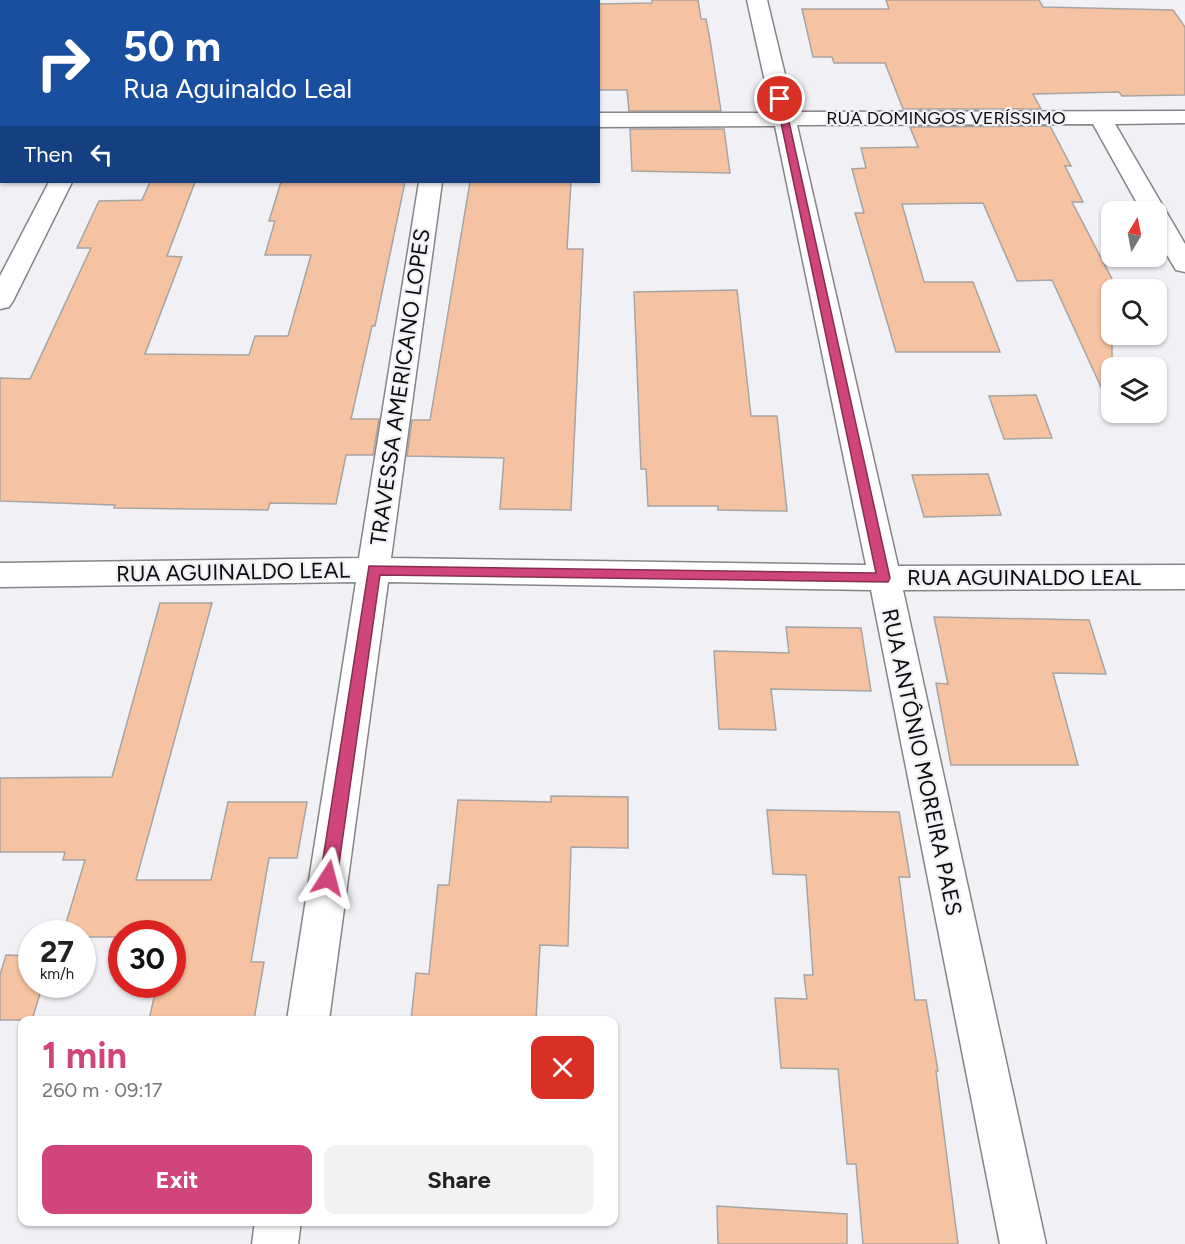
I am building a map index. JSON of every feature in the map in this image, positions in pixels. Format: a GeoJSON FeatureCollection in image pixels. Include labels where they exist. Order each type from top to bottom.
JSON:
{"type":"FeatureCollection","features":[{"type":"Feature","properties":{"kind":"street","name":"RUA ANTÔNIO MOREIRA PAES"},"geometry":{"type":"LineString","coordinates":[[757,0],[785,118],[884,578],[1023,1244]]}},
{"type":"Feature","properties":{"kind":"street"},"geometry":{"type":"LineString","coordinates":[[1100,117],[1148,201]]}},
{"type":"Feature","properties":{"kind":"street","name":"RUA DOMINGOS VERÍSSIMO"},"geometry":{"type":"LineString","coordinates":[[600,120],[1185,117]]}},
{"type":"Feature","properties":{"kind":"street"},"geometry":{"type":"LineString","coordinates":[[0,301],[59,183]]}},
{"type":"Feature","properties":{"kind":"street","name":"TRAVESSA AMERICANO LOPES"},"geometry":{"type":"LineString","coordinates":[[309,1016],[430,183]]}},
{"type":"Feature","properties":{"kind":"street"},"geometry":{"type":"LineString","coordinates":[[1167,235],[1185,265]]}},
{"type":"Feature","properties":{"kind":"street","name":"RUA AGUINALDO LEAL"},"geometry":{"type":"LineString","coordinates":[[0,575],[374,570],[884,578],[1185,576]]}},
{"type":"Feature","properties":{"kind":"street"},"geometry":{"type":"LineString","coordinates":[[275,1244],[277,1226]]}},
{"type":"Feature","properties":{"kind":"building"},"geometry":{"type":"Polygon","coordinates":[[[652,0],[698,0],[701,19],[706,19],[721,111],[629,111],[627,90],[600,90],[600,4],[652,3],[652,0]]]}},
{"type":"Feature","properties":{"kind":"building"},"geometry":{"type":"Polygon","coordinates":[[[886,0],[1039,0],[1043,7],[1173,10],[1185,27],[1185,95],[1122,96],[1119,92],[1033,94],[1041,109],[903,109],[885,63],[834,63],[832,57],[813,57],[802,9],[889,9],[886,0]]]}},
{"type":"Feature","properties":{"kind":"building"},"geometry":{"type":"Polygon","coordinates":[[[1050,126],[1071,166],[1065,166],[1083,202],[1072,202],[1101,258],[1101,267],[1106,267],[1112,279],[1101,279],[1101,345],[1112,345],[1112,357],[1101,357],[1101,387],[1052,280],[1017,281],[983,203],[902,204],[924,282],[973,282],[1000,352],[896,352],[855,213],[864,213],[852,169],[866,168],[861,148],[918,147],[910,127],[1050,126]]]}},
{"type":"Feature","properties":{"kind":"building"},"geometry":{"type":"Polygon","coordinates":[[[630,129],[724,129],[730,173],[632,171],[630,129]]]}},
{"type":"Feature","properties":{"kind":"building"},"geometry":{"type":"Polygon","coordinates":[[[150,183],[195,183],[167,256],[182,257],[145,354],[249,355],[255,336],[288,336],[311,255],[265,255],[275,221],[269,221],[281,183],[405,183],[375,326],[372,326],[351,419],[379,419],[373,455],[346,455],[336,504],[270,503],[268,510],[114,508],[115,505],[0,501],[0,378],[30,379],[91,248],[77,248],[99,201],[142,200],[150,183]]]}},
{"type":"Feature","properties":{"kind":"building"},"geometry":{"type":"Polygon","coordinates":[[[470,183],[571,183],[567,249],[583,249],[571,510],[500,509],[504,458],[407,456],[412,420],[430,420],[470,183]]]}},
{"type":"Feature","properties":{"kind":"building"},"geometry":{"type":"Polygon","coordinates":[[[737,290],[751,416],[777,416],[787,511],[718,510],[718,506],[648,506],[646,469],[641,469],[634,292],[737,290]]]}},
{"type":"Feature","properties":{"kind":"building"},"geometry":{"type":"Polygon","coordinates":[[[1036,395],[1052,438],[1004,439],[989,396],[1036,395]]]}},
{"type":"Feature","properties":{"kind":"building"},"geometry":{"type":"Polygon","coordinates":[[[988,474],[1001,515],[924,517],[912,475],[988,474]]]}},
{"type":"Feature","properties":{"kind":"building"},"geometry":{"type":"Polygon","coordinates":[[[160,603],[212,603],[136,880],[211,880],[228,802],[307,802],[297,858],[269,858],[251,962],[264,962],[255,1016],[150,1016],[154,998],[186,998],[186,920],[108,920],[108,937],[96,937],[96,920],[67,920],[85,860],[63,860],[65,852],[0,852],[0,778],[112,777],[160,603]]]}},
{"type":"Feature","properties":{"kind":"building"},"geometry":{"type":"Polygon","coordinates":[[[934,617],[1089,620],[1106,674],[1053,673],[1078,765],[951,765],[936,683],[948,684],[934,617]]]}},
{"type":"Feature","properties":{"kind":"building"},"geometry":{"type":"Polygon","coordinates":[[[786,627],[861,628],[871,691],[771,689],[776,730],[719,729],[714,651],[789,653],[786,627]]]}},
{"type":"Feature","properties":{"kind":"building"},"geometry":{"type":"Polygon","coordinates":[[[551,796],[628,797],[628,848],[571,847],[568,946],[540,945],[536,1016],[411,1016],[416,973],[429,974],[438,885],[449,885],[458,800],[551,802],[551,796]]]}},
{"type":"Feature","properties":{"kind":"building"},"geometry":{"type":"Polygon","coordinates":[[[767,810],[899,812],[910,877],[899,877],[915,1000],[926,1000],[938,1071],[936,1071],[958,1244],[863,1244],[856,1164],[847,1164],[838,1069],[781,1068],[775,998],[807,999],[804,975],[813,975],[806,875],[773,874],[767,810]]]}},
{"type":"Feature","properties":{"kind":"building"},"geometry":{"type":"Polygon","coordinates":[[[6,955],[18,955],[18,998],[39,998],[33,1016],[18,1016],[18,1020],[0,1020],[0,975],[6,955]]]}},
{"type":"Feature","properties":{"kind":"building"},"geometry":{"type":"Polygon","coordinates":[[[717,1206],[847,1214],[847,1244],[718,1244],[717,1206]]]}},
{"type":"Feature","properties":{"kind":"route"},"geometry":{"type":"LineString","coordinates":[[328,878],[374,570],[884,578],[780,99]]}}]}
